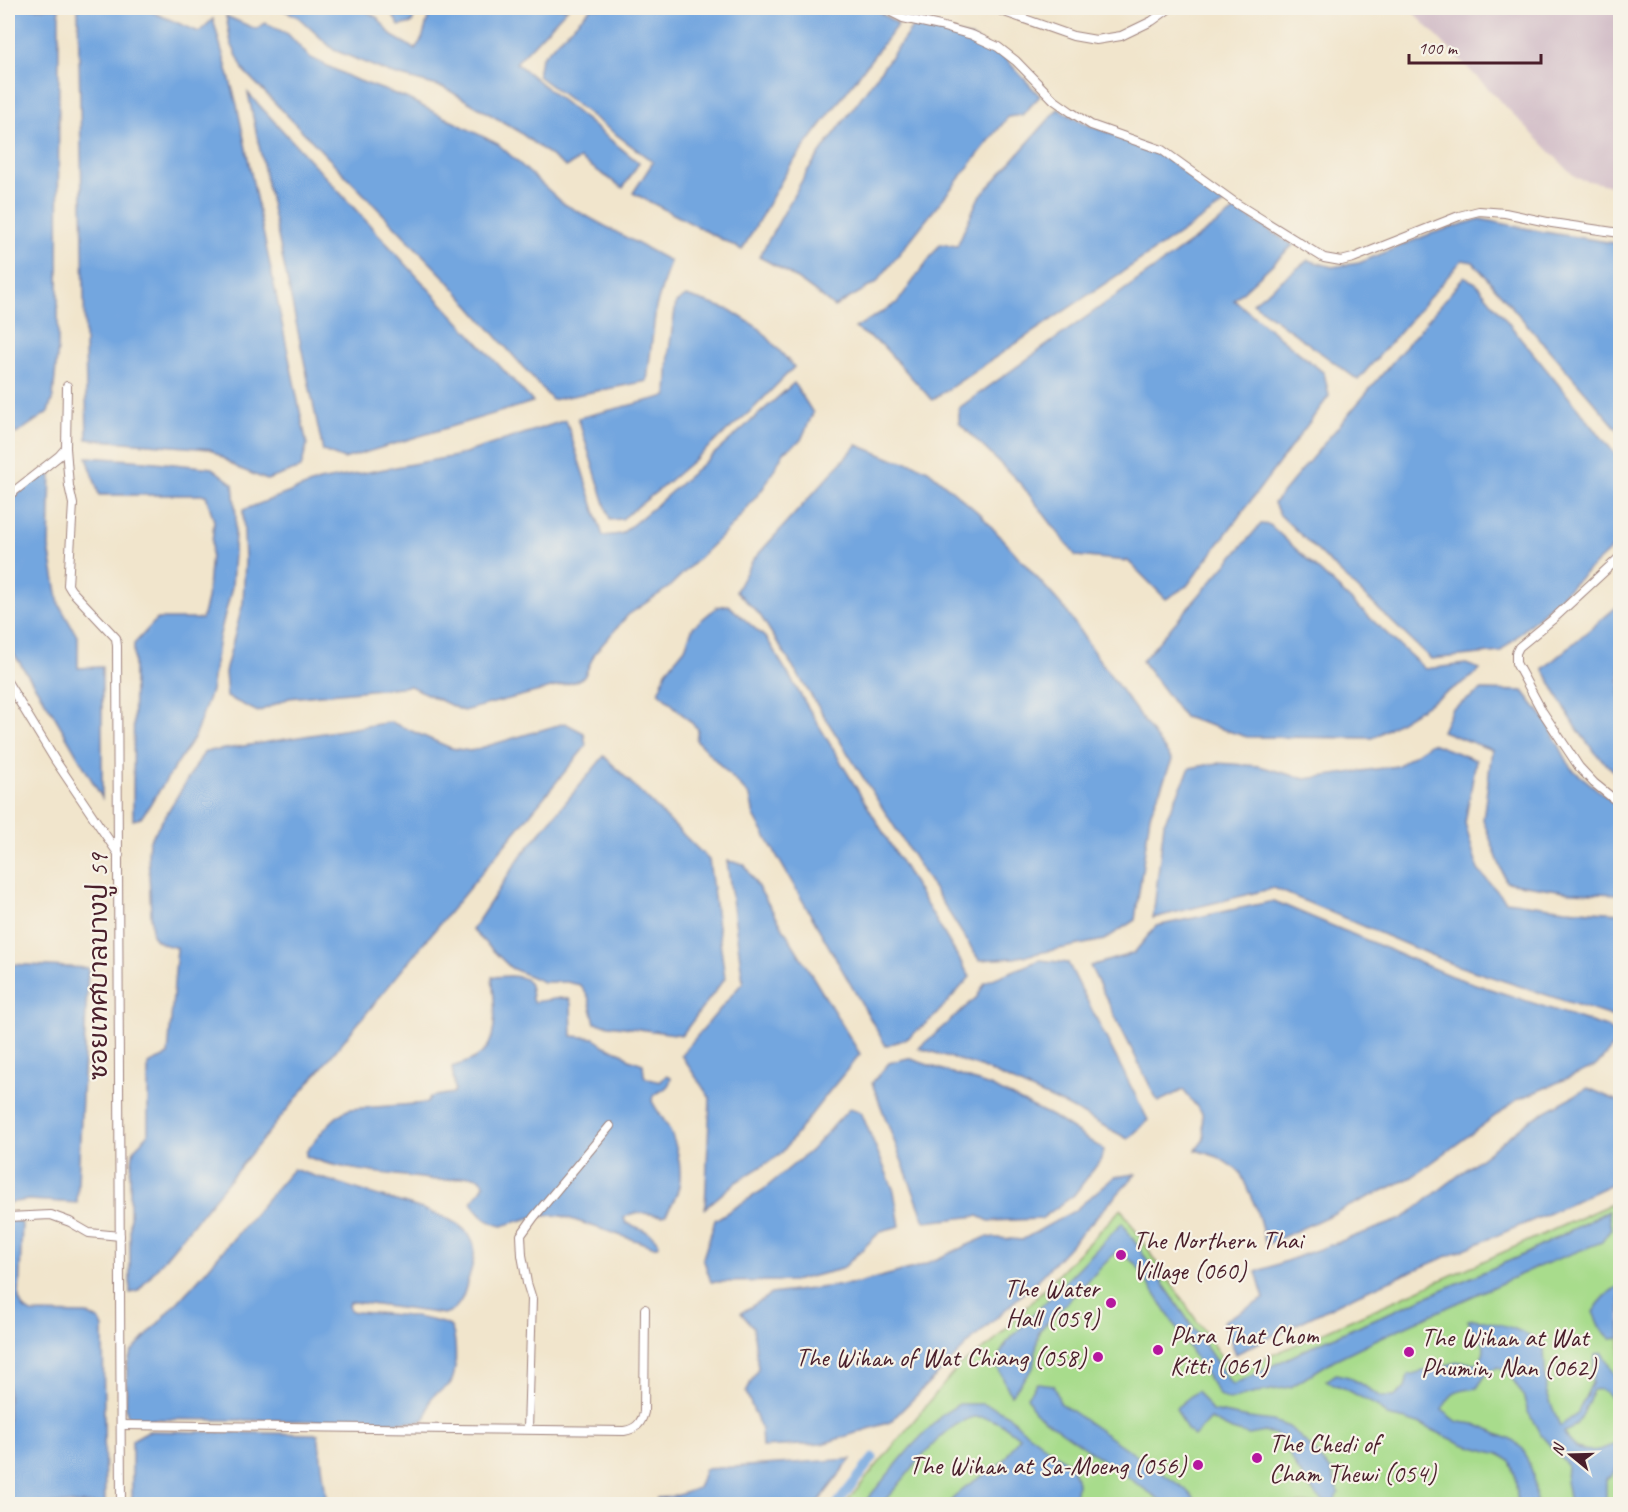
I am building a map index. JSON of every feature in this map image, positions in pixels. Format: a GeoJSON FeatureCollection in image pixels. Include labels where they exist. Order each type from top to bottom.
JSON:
{"type":"FeatureCollection","features":[{"type":"Feature","properties":{"kind":"street"},"geometry":{"type":"LineString","coordinates":[[883,8],[903,18],[972,35],[998,47],[1016,61],[1054,100],[1091,125],[1162,150],[1231,201],[1324,258],[1336,261],[1347,260],[1459,216],[1479,211],[1504,213],[1551,223],[1620,233]]}},
{"type":"Feature","properties":{"kind":"street"},"geometry":{"type":"LineString","coordinates":[[993,8],[1073,36],[1096,40],[1120,36],[1152,21],[1170,8]]}},
{"type":"Feature","properties":{"kind":"street","name":"ซอยเทศบาลบางปู 59"},"geometry":{"type":"LineString","coordinates":[[67,386],[66,448],[73,504],[68,585],[116,638],[117,646],[121,1504]]}},
{"type":"Feature","properties":{"kind":"street"},"geometry":{"type":"LineString","coordinates":[[8,495],[59,456],[66,448]]}},
{"type":"Feature","properties":{"kind":"street"},"geometry":{"type":"LineString","coordinates":[[1620,557],[1519,647],[1515,658],[1542,711],[1579,767],[1594,783],[1620,804]]}},
{"type":"Feature","properties":{"kind":"street"},"geometry":{"type":"LineString","coordinates":[[8,683],[55,760],[119,855]]}},
{"type":"Feature","properties":{"kind":"street"},"geometry":{"type":"LineString","coordinates":[[528,1429],[532,1299],[526,1283],[521,1234],[610,1126]]}},
{"type":"Feature","properties":{"kind":"street"},"geometry":{"type":"LineString","coordinates":[[8,1217],[51,1215],[70,1222],[89,1233],[120,1236]]}},
{"type":"Feature","properties":{"kind":"street"},"geometry":{"type":"LineString","coordinates":[[121,1425],[631,1430],[642,1420],[644,1412],[645,1310]]}},
{"type":"Feature","properties":{"kind":"shaded area"},"geometry":{"type":"Polygon","coordinates":[[[1409,8],[1620,8],[1620,188],[1576,178],[1409,8]]]}},
{"type":"Feature","properties":{"kind":"green space"},"geometry":{"type":"Polygon","coordinates":[[[1620,1200],[1620,1504],[845,1504],[958,1367],[991,1344],[1121,1209],[1232,1373],[1620,1200]]]}},
{"type":"Feature","properties":{"kind":"water"},"geometry":{"type":"Polygon","coordinates":[[[8,8],[59,8],[58,347],[53,397],[48,412],[16,434],[8,424],[8,8]]]}},
{"type":"Feature","properties":{"kind":"water"},"geometry":{"type":"Polygon","coordinates":[[[78,8],[143,8],[199,32],[213,19],[237,105],[307,445],[301,468],[267,480],[238,468],[210,449],[87,439],[78,8]]]}},
{"type":"Feature","properties":{"kind":"water"},"geometry":{"type":"Polygon","coordinates":[[[280,8],[361,8],[378,18],[392,36],[415,49],[422,39],[431,8],[568,8],[516,63],[639,163],[623,188],[580,159],[566,167],[515,129],[445,88],[390,73],[334,50],[298,17],[280,8]]]}},
{"type":"Feature","properties":{"kind":"water"},"geometry":{"type":"Polygon","coordinates":[[[389,8],[417,8],[412,23],[399,26],[389,8]]]}},
{"type":"Feature","properties":{"kind":"water"},"geometry":{"type":"Polygon","coordinates":[[[591,8],[873,8],[898,24],[790,166],[742,250],[633,193],[653,162],[538,76],[541,58],[591,8]]]}},
{"type":"Feature","properties":{"kind":"water"},"geometry":{"type":"Polygon","coordinates":[[[226,16],[256,29],[265,23],[288,34],[309,57],[354,79],[406,98],[498,144],[564,204],[670,261],[656,307],[647,381],[552,400],[448,281],[244,71],[231,43],[226,16]]]}},
{"type":"Feature","properties":{"kind":"water"},"geometry":{"type":"Polygon","coordinates":[[[914,25],[971,37],[1002,55],[1040,96],[1022,115],[1008,117],[876,283],[834,307],[780,268],[759,257],[808,170],[914,25]]]}},
{"type":"Feature","properties":{"kind":"water"},"geometry":{"type":"Polygon","coordinates":[[[248,93],[533,402],[344,459],[323,451],[248,93]]]}},
{"type":"Feature","properties":{"kind":"water"},"geometry":{"type":"Polygon","coordinates":[[[1058,109],[1088,125],[1153,149],[1225,203],[932,400],[882,345],[855,328],[897,303],[940,244],[957,246],[978,199],[1058,109]]]}},
{"type":"Feature","properties":{"kind":"water"},"geometry":{"type":"Polygon","coordinates":[[[1236,210],[1293,245],[1234,300],[1324,373],[1329,396],[1187,586],[1166,599],[1128,561],[1076,556],[1021,484],[959,423],[959,408],[1236,210]]]}},
{"type":"Feature","properties":{"kind":"water"},"geometry":{"type":"Polygon","coordinates":[[[1480,219],[1620,244],[1620,432],[1473,262],[1462,260],[1358,380],[1253,303],[1308,260],[1332,267],[1359,263],[1430,234],[1480,219]]]}},
{"type":"Feature","properties":{"kind":"water"},"geometry":{"type":"Polygon","coordinates":[[[1464,277],[1476,283],[1620,460],[1620,541],[1500,652],[1431,659],[1279,514],[1274,503],[1464,277]]]}},
{"type":"Feature","properties":{"kind":"water"},"geometry":{"type":"Polygon","coordinates":[[[686,296],[730,310],[760,329],[794,367],[753,409],[660,489],[622,519],[610,520],[578,418],[667,396],[669,351],[676,303],[686,296]]]}},
{"type":"Feature","properties":{"kind":"water"},"geometry":{"type":"Polygon","coordinates":[[[794,383],[813,413],[801,440],[784,452],[764,487],[733,525],[668,588],[628,615],[595,653],[584,677],[574,682],[463,711],[410,686],[289,698],[258,712],[227,697],[225,672],[243,603],[245,560],[243,510],[319,481],[456,456],[566,420],[603,536],[621,534],[794,383]]]}},
{"type":"Feature","properties":{"kind":"water"},"geometry":{"type":"Polygon","coordinates":[[[857,445],[928,470],[981,515],[1065,609],[1172,760],[1150,815],[1135,920],[1104,940],[1014,958],[979,960],[760,615],[736,591],[753,560],[857,445]]]}},
{"type":"Feature","properties":{"kind":"water"},"geometry":{"type":"Polygon","coordinates":[[[87,457],[212,468],[233,484],[236,516],[232,587],[219,638],[211,691],[194,738],[141,818],[133,820],[134,644],[157,619],[202,619],[207,599],[214,521],[206,495],[99,495],[87,457]]]}},
{"type":"Feature","properties":{"kind":"water"},"geometry":{"type":"Polygon","coordinates":[[[51,467],[49,548],[59,604],[78,638],[78,668],[102,667],[102,798],[54,715],[10,648],[8,641],[8,505],[16,495],[51,467]]]}},
{"type":"Feature","properties":{"kind":"water"},"geometry":{"type":"Polygon","coordinates":[[[1261,524],[1270,525],[1425,669],[1466,664],[1480,669],[1472,677],[1373,738],[1247,737],[1184,717],[1142,661],[1261,524]]]}},
{"type":"Feature","properties":{"kind":"water"},"geometry":{"type":"Polygon","coordinates":[[[1620,604],[1620,776],[1585,740],[1543,669],[1620,604]]]}},
{"type":"Feature","properties":{"kind":"water"},"geometry":{"type":"Polygon","coordinates":[[[728,605],[767,639],[970,977],[934,1017],[908,1038],[886,1046],[754,816],[750,796],[696,740],[698,729],[659,692],[666,671],[685,648],[693,627],[717,607],[728,605]]]}},
{"type":"Feature","properties":{"kind":"water"},"geometry":{"type":"Polygon","coordinates":[[[1482,690],[1523,691],[1546,721],[1571,768],[1620,808],[1620,894],[1571,892],[1506,882],[1483,820],[1492,750],[1442,731],[1452,709],[1482,690]]]}},
{"type":"Feature","properties":{"kind":"water"},"geometry":{"type":"Polygon","coordinates":[[[391,722],[451,748],[470,751],[565,723],[584,733],[586,746],[138,1291],[130,1293],[130,1173],[134,1149],[148,1135],[148,1064],[168,1055],[177,948],[160,943],[152,935],[149,842],[205,751],[391,722]]]}},
{"type":"Feature","properties":{"kind":"water"},"geometry":{"type":"Polygon","coordinates":[[[1431,743],[1476,760],[1465,823],[1478,870],[1506,901],[1620,913],[1620,1019],[1452,964],[1274,888],[1153,918],[1164,823],[1190,768],[1217,763],[1259,766],[1305,779],[1397,766],[1431,743]]]}},
{"type":"Feature","properties":{"kind":"water"},"geometry":{"type":"Polygon","coordinates":[[[604,756],[709,860],[725,978],[682,1035],[595,1023],[588,996],[580,985],[567,982],[543,982],[511,968],[472,930],[520,857],[604,756]]]}},
{"type":"Feature","properties":{"kind":"water"},"geometry":{"type":"Polygon","coordinates":[[[727,861],[744,864],[860,1054],[780,1155],[736,1182],[705,1208],[710,1098],[681,1055],[743,982],[727,861]]]}},
{"type":"Feature","properties":{"kind":"water"},"geometry":{"type":"Polygon","coordinates":[[[1274,901],[1451,976],[1609,1028],[1616,1037],[1612,1048],[1596,1066],[1517,1100],[1412,1177],[1266,1245],[1256,1208],[1240,1172],[1218,1157],[1196,1150],[1204,1139],[1202,1113],[1183,1090],[1158,1102],[1090,966],[1134,953],[1156,926],[1274,901]]]}},
{"type":"Feature","properties":{"kind":"water"},"geometry":{"type":"Polygon","coordinates":[[[1040,960],[1068,963],[1148,1120],[1128,1139],[1067,1106],[978,1066],[919,1048],[977,997],[985,982],[1040,960]]]}},
{"type":"Feature","properties":{"kind":"water"},"geometry":{"type":"Polygon","coordinates":[[[8,964],[88,968],[77,1203],[29,1200],[8,1203],[8,964]]]}},
{"type":"Feature","properties":{"kind":"water"},"geometry":{"type":"Polygon","coordinates":[[[510,976],[528,981],[534,1002],[569,999],[572,1036],[595,1038],[602,1045],[643,1064],[646,1078],[660,1082],[667,1075],[671,1077],[667,1087],[653,1096],[652,1101],[675,1144],[680,1169],[677,1193],[663,1216],[633,1213],[624,1218],[626,1223],[645,1230],[653,1236],[659,1244],[657,1246],[562,1216],[540,1216],[502,1226],[498,1225],[481,1215],[471,1202],[484,1184],[476,1177],[467,1176],[451,1180],[429,1179],[344,1167],[306,1156],[306,1152],[326,1128],[343,1112],[350,1109],[427,1103],[430,1097],[453,1093],[455,1090],[452,1067],[479,1055],[486,1049],[493,1034],[495,1014],[492,977],[510,976]]]}},
{"type":"Feature","properties":{"kind":"water"},"geometry":{"type":"Polygon","coordinates":[[[908,1058],[990,1086],[1052,1116],[1104,1150],[1100,1161],[1074,1195],[1041,1219],[989,1221],[978,1216],[925,1222],[872,1083],[889,1063],[908,1058]]]}},
{"type":"Feature","properties":{"kind":"water"},"geometry":{"type":"Polygon","coordinates":[[[1588,1088],[1620,1102],[1620,1180],[1543,1216],[1358,1294],[1236,1354],[1223,1321],[1264,1299],[1256,1272],[1402,1219],[1530,1120],[1588,1088]]]}},
{"type":"Feature","properties":{"kind":"water"},"geometry":{"type":"Polygon","coordinates":[[[850,1108],[861,1112],[894,1191],[900,1226],[881,1231],[842,1269],[793,1281],[711,1282],[703,1258],[715,1220],[763,1190],[811,1150],[850,1108]]]}},
{"type":"Feature","properties":{"kind":"water"},"geometry":{"type":"Polygon","coordinates":[[[293,1169],[434,1213],[457,1224],[469,1235],[474,1247],[472,1268],[462,1297],[457,1306],[449,1312],[444,1314],[354,1302],[349,1303],[348,1306],[355,1312],[417,1317],[450,1326],[456,1356],[454,1373],[449,1385],[433,1396],[427,1416],[418,1422],[136,1419],[130,1417],[126,1409],[127,1366],[131,1353],[197,1281],[293,1169]]]}},
{"type":"Feature","properties":{"kind":"water"},"geometry":{"type":"Polygon","coordinates":[[[1136,1174],[1042,1276],[973,1339],[890,1422],[822,1444],[762,1447],[761,1429],[746,1392],[758,1368],[753,1327],[741,1313],[771,1294],[858,1283],[921,1266],[986,1237],[1022,1240],[1074,1211],[1114,1177],[1136,1174]]]}},
{"type":"Feature","properties":{"kind":"water"},"geometry":{"type":"Polygon","coordinates":[[[1608,1211],[1611,1229],[1602,1242],[1535,1268],[1375,1340],[1334,1360],[1291,1387],[1229,1400],[1219,1395],[1136,1264],[1117,1251],[1039,1331],[1033,1368],[1011,1395],[999,1370],[999,1356],[1007,1342],[1122,1223],[1232,1385],[1326,1340],[1525,1254],[1608,1211]]]}},
{"type":"Feature","properties":{"kind":"water"},"geometry":{"type":"Polygon","coordinates":[[[8,1219],[16,1219],[22,1224],[19,1299],[23,1308],[31,1313],[87,1314],[99,1320],[103,1327],[105,1504],[8,1504],[8,1219]]]}},
{"type":"Feature","properties":{"kind":"water"},"geometry":{"type":"Polygon","coordinates":[[[1620,1285],[1620,1338],[1611,1339],[1600,1328],[1593,1312],[1612,1290],[1620,1285]]]}},
{"type":"Feature","properties":{"kind":"water"},"geometry":{"type":"Polygon","coordinates":[[[1474,1319],[1521,1331],[1544,1348],[1546,1391],[1560,1426],[1577,1414],[1592,1383],[1595,1355],[1602,1353],[1620,1386],[1620,1410],[1606,1392],[1593,1390],[1576,1425],[1563,1432],[1574,1445],[1587,1451],[1600,1450],[1620,1438],[1620,1455],[1617,1466],[1611,1476],[1606,1479],[1606,1502],[1608,1504],[1570,1504],[1566,1481],[1567,1465],[1541,1435],[1528,1412],[1523,1395],[1508,1372],[1499,1367],[1489,1370],[1477,1388],[1452,1395],[1442,1410],[1458,1422],[1475,1424],[1511,1440],[1523,1449],[1534,1476],[1536,1504],[1518,1504],[1515,1475],[1510,1461],[1499,1454],[1462,1444],[1424,1426],[1387,1416],[1377,1406],[1326,1381],[1336,1374],[1349,1377],[1382,1397],[1394,1397],[1405,1388],[1408,1375],[1458,1362],[1479,1363],[1484,1349],[1481,1340],[1470,1327],[1468,1320],[1474,1319]]]}},
{"type":"Feature","properties":{"kind":"water"},"geometry":{"type":"Polygon","coordinates":[[[1037,1383],[1054,1385],[1060,1403],[1185,1489],[1200,1504],[1166,1504],[1034,1412],[1027,1396],[1037,1383]]]}},
{"type":"Feature","properties":{"kind":"water"},"geometry":{"type":"Polygon","coordinates":[[[1197,1391],[1212,1411],[1273,1421],[1289,1427],[1309,1445],[1331,1471],[1339,1493],[1334,1501],[1325,1502],[1316,1496],[1282,1441],[1275,1434],[1265,1432],[1249,1435],[1232,1430],[1210,1419],[1194,1436],[1187,1430],[1176,1408],[1197,1391]]]}},
{"type":"Feature","properties":{"kind":"water"},"geometry":{"type":"Polygon","coordinates":[[[959,1404],[983,1404],[1008,1415],[1021,1428],[1069,1464],[1075,1474],[1077,1484],[1072,1504],[949,1504],[965,1487],[999,1465],[1019,1437],[990,1419],[977,1417],[970,1418],[946,1432],[881,1504],[863,1504],[911,1447],[943,1414],[959,1404]]]}},
{"type":"Feature","properties":{"kind":"water"},"geometry":{"type":"Polygon","coordinates":[[[148,1431],[318,1434],[327,1504],[132,1504],[132,1440],[148,1431]]]}},
{"type":"Feature","properties":{"kind":"water"},"geometry":{"type":"Polygon","coordinates":[[[851,1459],[817,1504],[655,1504],[657,1498],[673,1497],[698,1488],[705,1469],[851,1459]]]}},
{"type":"Feature","properties":{"kind":"waterway"},"geometry":{"type":"LineString","coordinates":[[837,1504],[873,1458]]}},
{"type":"Feature","properties":{"kind":"place","name":"The Northern Thai Village (060)"},"geometry":{"type":"Point","coordinates":[1121,1255]}},
{"type":"Feature","properties":{"kind":"place","name":"The Water Hall (059)"},"geometry":{"type":"Point","coordinates":[1111,1303]}},
{"type":"Feature","properties":{"kind":"place","name":"Phra That Chom Kitti (061)"},"geometry":{"type":"Point","coordinates":[1158,1350]}},
{"type":"Feature","properties":{"kind":"place","name":"The Wihan at Wat Phumin, Nan (062)"},"geometry":{"type":"Point","coordinates":[1409,1352]}},
{"type":"Feature","properties":{"kind":"place","name":"The Wihan of Wat Chiang (058)"},"geometry":{"type":"Point","coordinates":[1098,1357]}},
{"type":"Feature","properties":{"kind":"place","name":"The Chedi of Cham Thewi (054)"},"geometry":{"type":"Point","coordinates":[1257,1458]}},
{"type":"Feature","properties":{"kind":"place","name":"The Wihan at Sa-Moeng (056)"},"geometry":{"type":"Point","coordinates":[1198,1465]}}]}
